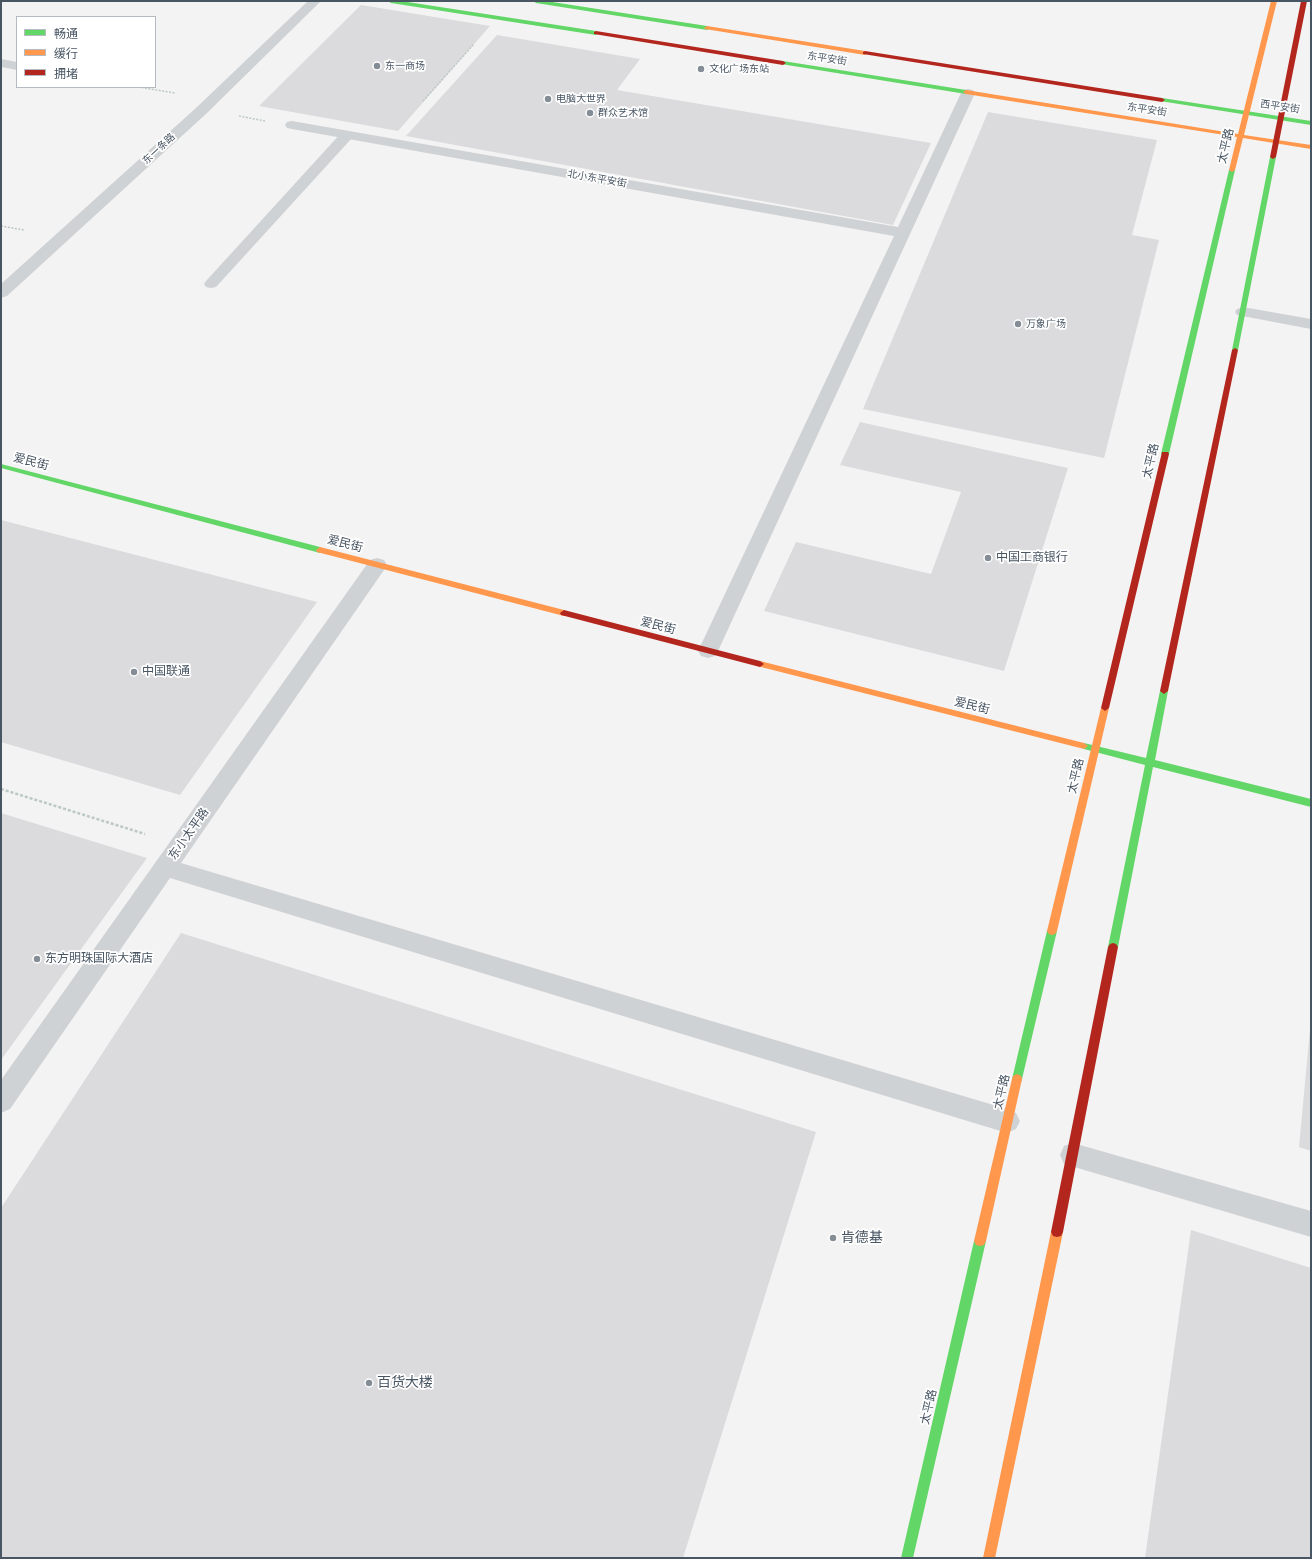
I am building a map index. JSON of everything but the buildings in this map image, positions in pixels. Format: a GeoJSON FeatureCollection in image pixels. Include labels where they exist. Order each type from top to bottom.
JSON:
{"type":"FeatureCollection","features":[{"type":"Feature","properties":{"kind":"main road","name":"东平安街"},"geometry":{"type":"LineString","coordinates":[[391,1],[1276,142]]}},
{"type":"Feature","properties":{"kind":"main road","name":"东平安街"},"geometry":{"type":"LineString","coordinates":[[536,1],[1246,113]]}},
{"type":"Feature","properties":{"kind":"main road","name":"太平路"},"geometry":{"type":"LineString","coordinates":[[907,1558],[1007,1121],[1240,136],[1274,1]]}},
{"type":"Feature","properties":{"kind":"main road"},"geometry":{"type":"LineString","coordinates":[[989,1558],[1073,1155],[1149,764],[1243,312],[1304,1]]}},
{"type":"Feature","properties":{"kind":"main road","name":"西平安街"},"geometry":{"type":"LineString","coordinates":[[1246,113],[1311,123]]}},
{"type":"Feature","properties":{"kind":"main road"},"geometry":{"type":"LineString","coordinates":[[1276,142],[1311,147]]}},
{"type":"Feature","properties":{"kind":"main road","name":"爱民街"},"geometry":{"type":"LineString","coordinates":[[1,466],[708,651],[1149,764],[1311,803]]}},
{"type":"Feature","properties":{"kind":"street","name":"东一条路"},"geometry":{"type":"LineString","coordinates":[[1,293],[202,110],[315,1]]}},
{"type":"Feature","properties":{"kind":"street"},"geometry":{"type":"LineString","coordinates":[[1,63],[16,66]]}},
{"type":"Feature","properties":{"kind":"street"},"geometry":{"type":"LineString","coordinates":[[708,651],[968,93]]}},
{"type":"Feature","properties":{"kind":"street","name":"北小东平安街"},"geometry":{"type":"LineString","coordinates":[[292,126],[902,233]]}},
{"type":"Feature","properties":{"kind":"street"},"geometry":{"type":"LineString","coordinates":[[1243,312],[1311,324]]}},
{"type":"Feature","properties":{"kind":"street","name":"东小太平路"},"geometry":{"type":"LineString","coordinates":[[1,1101],[377,565]]}},
{"type":"Feature","properties":{"kind":"street"},"geometry":{"type":"LineString","coordinates":[[166,867],[1007,1121]]}},
{"type":"Feature","properties":{"kind":"street"},"geometry":{"type":"LineString","coordinates":[[1073,1155],[1311,1224]]}},
{"type":"Feature","properties":{"kind":"lane"},"geometry":{"type":"LineString","coordinates":[[211,284],[347,135]]}},
{"type":"Feature","properties":{"kind":"path"},"geometry":{"type":"LineString","coordinates":[[423,101],[497,18]]}},
{"type":"Feature","properties":{"kind":"path"},"geometry":{"type":"LineString","coordinates":[[202,110],[292,126]]}},
{"type":"Feature","properties":{"kind":"path"},"geometry":{"type":"LineString","coordinates":[[1,226],[7,227]]}},
{"type":"Feature","properties":{"kind":"path"},"geometry":{"type":"LineString","coordinates":[[1,789],[181,845]]}},
{"type":"Feature","properties":{"kind":"traffic: fast"},"geometry":{"type":"LineString","coordinates":[[391,1],[596,33]]}},
{"type":"Feature","properties":{"kind":"traffic: fast"},"geometry":{"type":"LineString","coordinates":[[536,1],[707,28]]}},
{"type":"Feature","properties":{"kind":"traffic: fast"},"geometry":{"type":"LineString","coordinates":[[783,63],[966,92]]}},
{"type":"Feature","properties":{"kind":"traffic: fast"},"geometry":{"type":"LineString","coordinates":[[1162,100],[1311,123]]}},
{"type":"Feature","properties":{"kind":"traffic: fast"},"geometry":{"type":"LineString","coordinates":[[1235,350],[1273,157]]}},
{"type":"Feature","properties":{"kind":"traffic: fast"},"geometry":{"type":"LineString","coordinates":[[1165,454],[1232,170]]}},
{"type":"Feature","properties":{"kind":"traffic: fast"},"geometry":{"type":"LineString","coordinates":[[1,466],[320,550]]}},
{"type":"Feature","properties":{"kind":"traffic: fast"},"geometry":{"type":"LineString","coordinates":[[1113,947],[1164,691]]}},
{"type":"Feature","properties":{"kind":"traffic: fast"},"geometry":{"type":"LineString","coordinates":[[1084,746],[1311,803]]}},
{"type":"Feature","properties":{"kind":"traffic: fast"},"geometry":{"type":"LineString","coordinates":[[1017,1079],[1052,931]]}},
{"type":"Feature","properties":{"kind":"traffic: fast"},"geometry":{"type":"LineString","coordinates":[[907,1558],[980,1241]]}},
{"type":"Feature","properties":{"kind":"traffic: slow"},"geometry":{"type":"LineString","coordinates":[[1232,170],[1274,1]]}},
{"type":"Feature","properties":{"kind":"traffic: slow"},"geometry":{"type":"LineString","coordinates":[[707,28],[865,53]]}},
{"type":"Feature","properties":{"kind":"traffic: slow"},"geometry":{"type":"LineString","coordinates":[[966,92],[1311,147]]}},
{"type":"Feature","properties":{"kind":"traffic: slow"},"geometry":{"type":"LineString","coordinates":[[320,550],[564,613]]}},
{"type":"Feature","properties":{"kind":"traffic: slow"},"geometry":{"type":"LineString","coordinates":[[760,664],[1084,746]]}},
{"type":"Feature","properties":{"kind":"traffic: slow"},"geometry":{"type":"LineString","coordinates":[[1052,931],[1105,708]]}},
{"type":"Feature","properties":{"kind":"traffic: slow"},"geometry":{"type":"LineString","coordinates":[[980,1241],[1017,1079]]}},
{"type":"Feature","properties":{"kind":"traffic: slow"},"geometry":{"type":"LineString","coordinates":[[989,1558],[1057,1232]]}},
{"type":"Feature","properties":{"kind":"traffic: jam"},"geometry":{"type":"LineString","coordinates":[[1273,157],[1304,1]]}},
{"type":"Feature","properties":{"kind":"traffic: jam"},"geometry":{"type":"LineString","coordinates":[[596,33],[783,63]]}},
{"type":"Feature","properties":{"kind":"traffic: jam"},"geometry":{"type":"LineString","coordinates":[[865,53],[1162,100]]}},
{"type":"Feature","properties":{"kind":"traffic: jam"},"geometry":{"type":"LineString","coordinates":[[1164,691],[1235,350]]}},
{"type":"Feature","properties":{"kind":"traffic: jam"},"geometry":{"type":"LineString","coordinates":[[1105,708],[1165,454]]}},
{"type":"Feature","properties":{"kind":"traffic: jam"},"geometry":{"type":"LineString","coordinates":[[564,613],[760,664]]}},
{"type":"Feature","properties":{"kind":"traffic: jam"},"geometry":{"type":"LineString","coordinates":[[1057,1232],[1113,947]]}},
{"type":"Feature","properties":{"kind":"place","name":"东一商场"},"geometry":{"type":"Point","coordinates":[377,66]}},
{"type":"Feature","properties":{"kind":"place","name":"文化广场东站"},"geometry":{"type":"Point","coordinates":[701,69]}},
{"type":"Feature","properties":{"kind":"place","name":"电脑大世界"},"geometry":{"type":"Point","coordinates":[548,99]}},
{"type":"Feature","properties":{"kind":"place","name":"群众艺术馆"},"geometry":{"type":"Point","coordinates":[590,113]}},
{"type":"Feature","properties":{"kind":"place","name":"万象广场"},"geometry":{"type":"Point","coordinates":[1018,324]}},
{"type":"Feature","properties":{"kind":"place","name":"中国工商银行"},"geometry":{"type":"Point","coordinates":[988,558]}},
{"type":"Feature","properties":{"kind":"place","name":"中国联通"},"geometry":{"type":"Point","coordinates":[134,672]}},
{"type":"Feature","properties":{"kind":"place","name":"东方明珠国际大酒店"},"geometry":{"type":"Point","coordinates":[37,959]}},
{"type":"Feature","properties":{"kind":"place","name":"肯德基"},"geometry":{"type":"Point","coordinates":[833,1238]}},
{"type":"Feature","properties":{"kind":"place","name":"百货大楼"},"geometry":{"type":"Point","coordinates":[369,1383]}}]}
